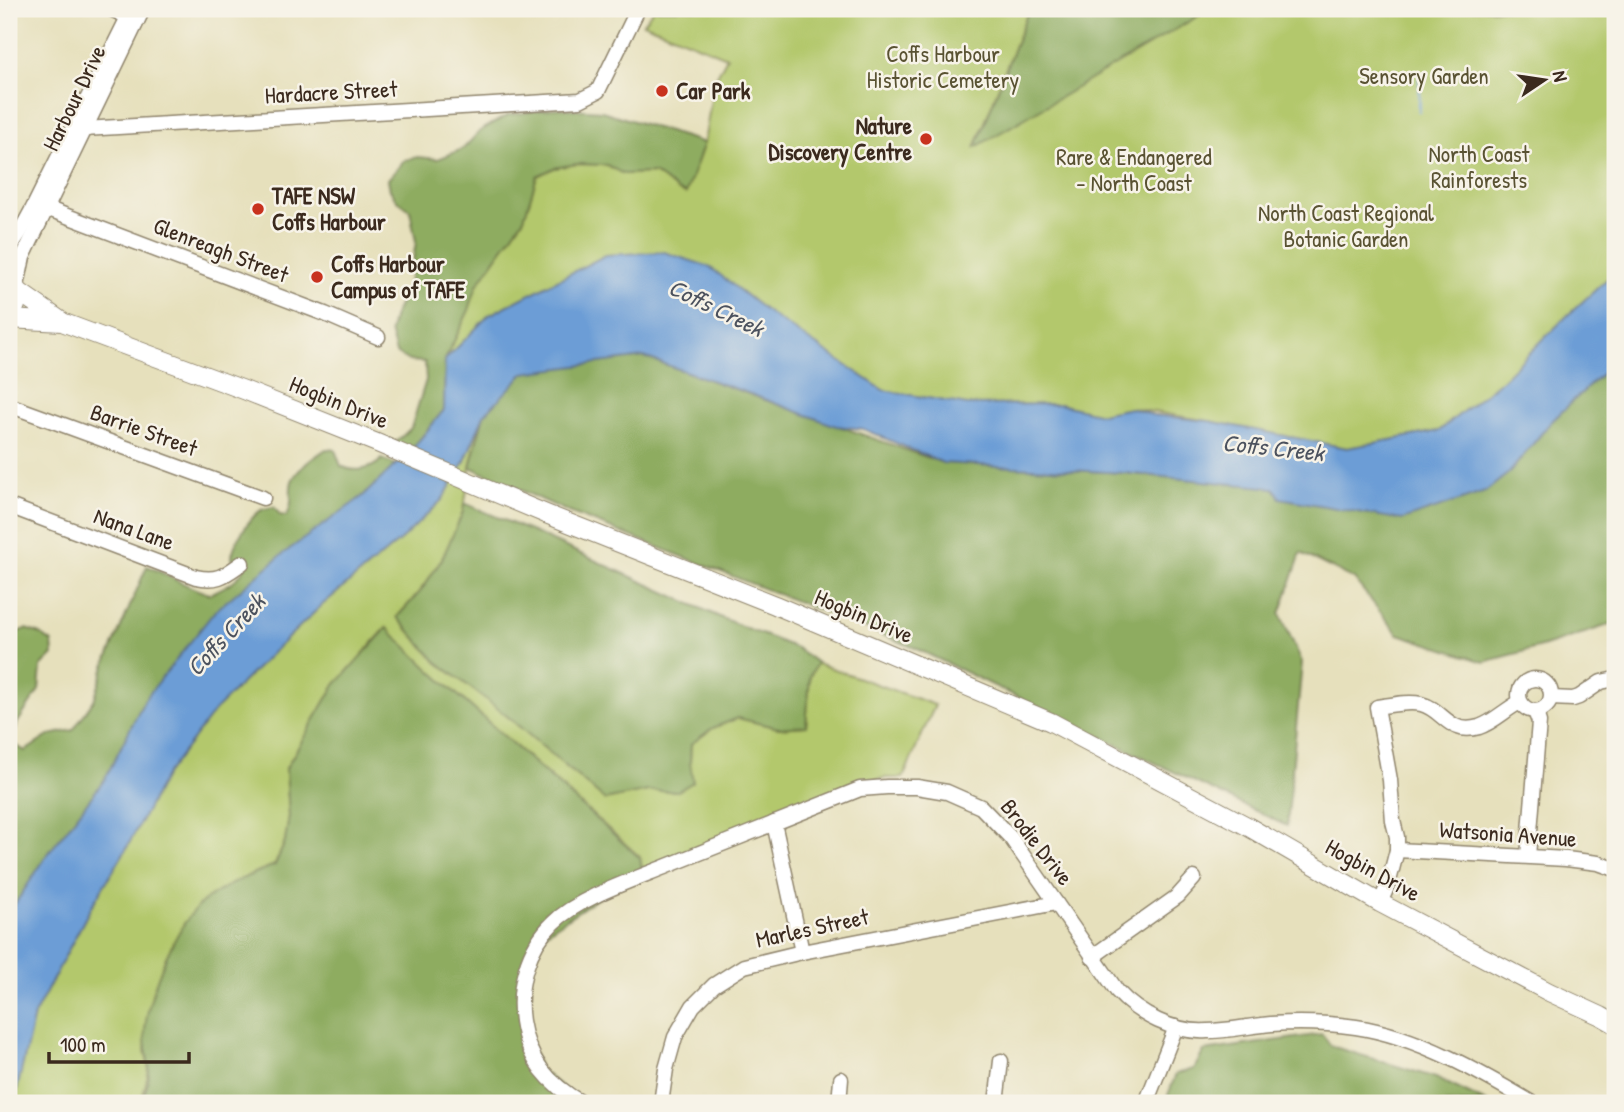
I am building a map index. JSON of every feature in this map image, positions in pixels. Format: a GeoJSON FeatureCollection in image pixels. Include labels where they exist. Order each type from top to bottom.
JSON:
{"type":"FeatureCollection","features":[{"type":"Feature","properties":{"kind":"main road"},"geometry":{"type":"LineString","coordinates":[[9,317],[16,306],[15,284]]}},
{"type":"Feature","properties":{"kind":"main road","name":"Hogbin Drive"},"geometry":{"type":"LineString","coordinates":[[15,284],[62,322]]}},
{"type":"Feature","properties":{"kind":"main road","name":"Hogbin Drive"},"geometry":{"type":"LineString","coordinates":[[9,317],[62,322],[244,390],[775,605],[1051,722],[1247,826],[1380,904],[1615,1024]]}},
{"type":"Feature","properties":{"kind":"street"},"geometry":{"type":"LineString","coordinates":[[111,9],[135,14]]}},
{"type":"Feature","properties":{"kind":"street","name":"Hardacre Street"},"geometry":{"type":"LineString","coordinates":[[84,129],[580,100],[598,91],[638,9]]}},
{"type":"Feature","properties":{"kind":"street","name":"Harbour Drive"},"geometry":{"type":"LineString","coordinates":[[15,284],[23,257],[135,14]]}},
{"type":"Feature","properties":{"kind":"street","name":"Harbour Drive"},"geometry":{"type":"LineString","coordinates":[[9,249],[27,220],[135,14]]}},
{"type":"Feature","properties":{"kind":"street","name":"Glenreagh Street"},"geometry":{"type":"LineString","coordinates":[[46,208],[325,314],[378,337]]}},
{"type":"Feature","properties":{"kind":"street","name":"Barrie Street"},"geometry":{"type":"LineString","coordinates":[[9,405],[263,498]]}},
{"type":"Feature","properties":{"kind":"street","name":"Nana Lane"},"geometry":{"type":"LineString","coordinates":[[9,506],[210,580],[225,575],[243,563]]}},
{"type":"Feature","properties":{"kind":"street"},"geometry":{"type":"LineString","coordinates":[[1531,679],[1545,681],[1550,688],[1552,698],[1546,708],[1535,711],[1527,709],[1520,702],[1520,688],[1531,679]]}},
{"type":"Feature","properties":{"kind":"street"},"geometry":{"type":"LineString","coordinates":[[1552,698],[1579,697],[1601,682],[1615,679]]}},
{"type":"Feature","properties":{"kind":"street"},"geometry":{"type":"LineString","coordinates":[[1380,904],[1388,886],[1397,850],[1390,780],[1377,707],[1418,703],[1457,727],[1468,729],[1486,724],[1520,702]]}},
{"type":"Feature","properties":{"kind":"street"},"geometry":{"type":"LineString","coordinates":[[1528,856],[1539,722],[1535,711]]}},
{"type":"Feature","properties":{"kind":"street","name":"Brodie Drive"},"geometry":{"type":"LineString","coordinates":[[582,1103],[564,1093],[539,1069],[525,1039],[520,1006],[523,978],[529,959],[542,935],[553,923],[581,903],[774,823],[860,789],[887,787],[918,787],[947,792],[981,807],[1011,838],[1092,957],[1125,1000],[1146,1015],[1195,1031],[1270,1024],[1358,1027],[1408,1040],[1480,1073],[1532,1103]]}},
{"type":"Feature","properties":{"kind":"street"},"geometry":{"type":"LineString","coordinates":[[774,823],[802,952]]}},
{"type":"Feature","properties":{"kind":"street","name":"Watsonia Avenue"},"geometry":{"type":"LineString","coordinates":[[1397,850],[1528,856],[1598,863],[1615,869]]}},
{"type":"Feature","properties":{"kind":"street"},"geometry":{"type":"LineString","coordinates":[[1092,957],[1178,896],[1194,878]]}},
{"type":"Feature","properties":{"kind":"street","name":"Marles Street"},"geometry":{"type":"LineString","coordinates":[[661,1103],[666,1069],[675,1037],[693,1006],[714,985],[744,966],[802,952],[1056,903]]}},
{"type":"Feature","properties":{"kind":"street"},"geometry":{"type":"LineString","coordinates":[[1146,1103],[1176,1027]]}},
{"type":"Feature","properties":{"kind":"street"},"geometry":{"type":"LineString","coordinates":[[996,1103],[1001,1061]]}},
{"type":"Feature","properties":{"kind":"street"},"geometry":{"type":"LineString","coordinates":[[839,1103],[841,1079]]}},
{"type":"Feature","properties":{"kind":"green space","name":"North Coast Regional Botanic Garden"},"geometry":{"type":"Polygon","coordinates":[[[654,9],[1029,9],[976,145],[1210,9],[1615,9],[1615,272],[1502,380],[1439,431],[1347,448],[1130,408],[1101,414],[1059,404],[967,405],[883,390],[767,312],[741,291],[664,252],[606,255],[489,315],[445,360],[469,310],[477,285],[524,218],[537,176],[554,168],[577,164],[607,165],[623,174],[654,173],[686,194],[704,143],[714,82],[727,57],[643,23],[654,9]]]}},
{"type":"Feature","properties":{"kind":"green space"},"geometry":{"type":"Polygon","coordinates":[[[1029,9],[1210,9],[976,147],[1029,9]]]}},
{"type":"Feature","properties":{"kind":"green space"},"geometry":{"type":"Polygon","coordinates":[[[556,108],[602,111],[704,143],[686,193],[654,173],[623,174],[607,165],[577,164],[554,168],[537,176],[524,218],[477,285],[469,310],[445,360],[444,410],[411,450],[394,444],[411,428],[426,380],[425,362],[409,361],[396,353],[390,332],[393,318],[409,284],[416,242],[410,210],[397,200],[390,190],[388,179],[405,160],[418,157],[438,159],[463,149],[480,131],[508,115],[556,108]]]}},
{"type":"Feature","properties":{"kind":"green space"},"geometry":{"type":"Polygon","coordinates":[[[644,357],[943,463],[1124,473],[1275,488],[1280,498],[1510,472],[1550,423],[1615,361],[1615,623],[1484,662],[1398,634],[1354,579],[1301,553],[1280,614],[1302,662],[1287,826],[913,647],[569,512],[470,467],[484,415],[524,372],[644,357]]]}},
{"type":"Feature","properties":{"kind":"green space"},"geometry":{"type":"Polygon","coordinates":[[[484,415],[471,461],[463,511],[452,540],[427,581],[397,617],[436,661],[501,711],[605,800],[648,791],[678,791],[690,762],[691,744],[713,728],[738,718],[778,728],[806,726],[810,676],[817,663],[935,705],[903,778],[860,783],[642,869],[640,857],[386,628],[335,685],[286,768],[289,816],[285,842],[275,865],[257,872],[185,922],[165,959],[152,994],[145,1050],[149,1070],[141,1103],[14,1103],[34,1015],[165,776],[215,710],[275,650],[322,605],[404,537],[442,500],[464,463],[484,415]]]}},
{"type":"Feature","properties":{"kind":"green space"},"geometry":{"type":"Polygon","coordinates":[[[326,449],[335,450],[341,466],[351,469],[368,468],[382,459],[396,465],[145,699],[105,779],[48,854],[9,913],[9,635],[26,629],[52,642],[53,655],[41,667],[39,690],[18,722],[11,742],[25,751],[50,735],[73,730],[94,700],[107,660],[147,566],[210,594],[230,583],[239,576],[245,566],[232,558],[238,539],[247,524],[263,509],[274,507],[280,515],[286,516],[293,479],[304,466],[326,449]]]}},
{"type":"Feature","properties":{"kind":"green space"},"geometry":{"type":"Polygon","coordinates":[[[464,503],[724,619],[796,648],[817,663],[810,676],[806,726],[778,728],[738,718],[713,728],[691,744],[693,782],[678,791],[648,791],[605,800],[501,711],[436,661],[397,617],[421,591],[442,559],[463,512],[464,503]]]}},
{"type":"Feature","properties":{"kind":"green space"},"geometry":{"type":"Polygon","coordinates":[[[387,628],[431,671],[640,858],[642,869],[542,935],[520,1006],[539,1069],[582,1103],[141,1103],[149,1071],[145,1039],[147,1015],[157,979],[173,942],[193,912],[204,901],[248,876],[275,865],[285,842],[289,816],[286,768],[335,685],[387,628]]]}},
{"type":"Feature","properties":{"kind":"green space"},"geometry":{"type":"Polygon","coordinates":[[[1322,1034],[1331,1046],[1436,1078],[1488,1103],[1165,1103],[1176,1074],[1194,1069],[1204,1051],[1322,1034]]]}},
{"type":"Feature","properties":{"kind":"water","name":"Coffs Creek"},"geometry":{"type":"Polygon","coordinates":[[[664,252],[710,267],[767,312],[883,390],[967,405],[1059,404],[1101,414],[1130,408],[1153,415],[1209,421],[1347,448],[1439,431],[1502,380],[1615,272],[1615,361],[1550,423],[1510,472],[1485,492],[1402,520],[1280,498],[1274,488],[1124,473],[943,463],[863,429],[836,426],[644,357],[524,373],[484,415],[464,463],[442,500],[404,537],[322,605],[275,650],[215,710],[165,776],[34,1015],[14,1103],[9,1103],[9,913],[48,854],[105,779],[145,699],[215,611],[284,553],[363,496],[413,448],[444,410],[445,360],[489,315],[606,255],[664,252]]]}},
{"type":"Feature","properties":{"kind":"waterway"},"geometry":{"type":"LineString","coordinates":[[1419,78],[1419,111]]}},
{"type":"Feature","properties":{"kind":"place","name":"Car Park"},"geometry":{"type":"Point","coordinates":[662,91]}},
{"type":"Feature","properties":{"kind":"place","name":"Nature Discovery Centre"},"geometry":{"type":"Point","coordinates":[926,139]}},
{"type":"Feature","properties":{"kind":"place","name":"TAFE NSW Coffs Harbour"},"geometry":{"type":"Point","coordinates":[258,209]}},
{"type":"Feature","properties":{"kind":"place","name":"Coffs Harbour Campus of TAFE"},"geometry":{"type":"Point","coordinates":[317,277]}},
{"type":"Feature","properties":{"kind":"park label","name":"Coffs Harbour Historic Cemetery"},"geometry":{"type":"Point","coordinates":[943,67]}},
{"type":"Feature","properties":{"kind":"park label","name":"Sensory Garden"},"geometry":{"type":"Point","coordinates":[1424,76]}},
{"type":"Feature","properties":{"kind":"park label","name":"North Coast Rainforests"},"geometry":{"type":"Point","coordinates":[1479,167]}},
{"type":"Feature","properties":{"kind":"park label","name":"Rare & Endangered - North Coast"},"geometry":{"type":"Point","coordinates":[1134,170]}}]}
